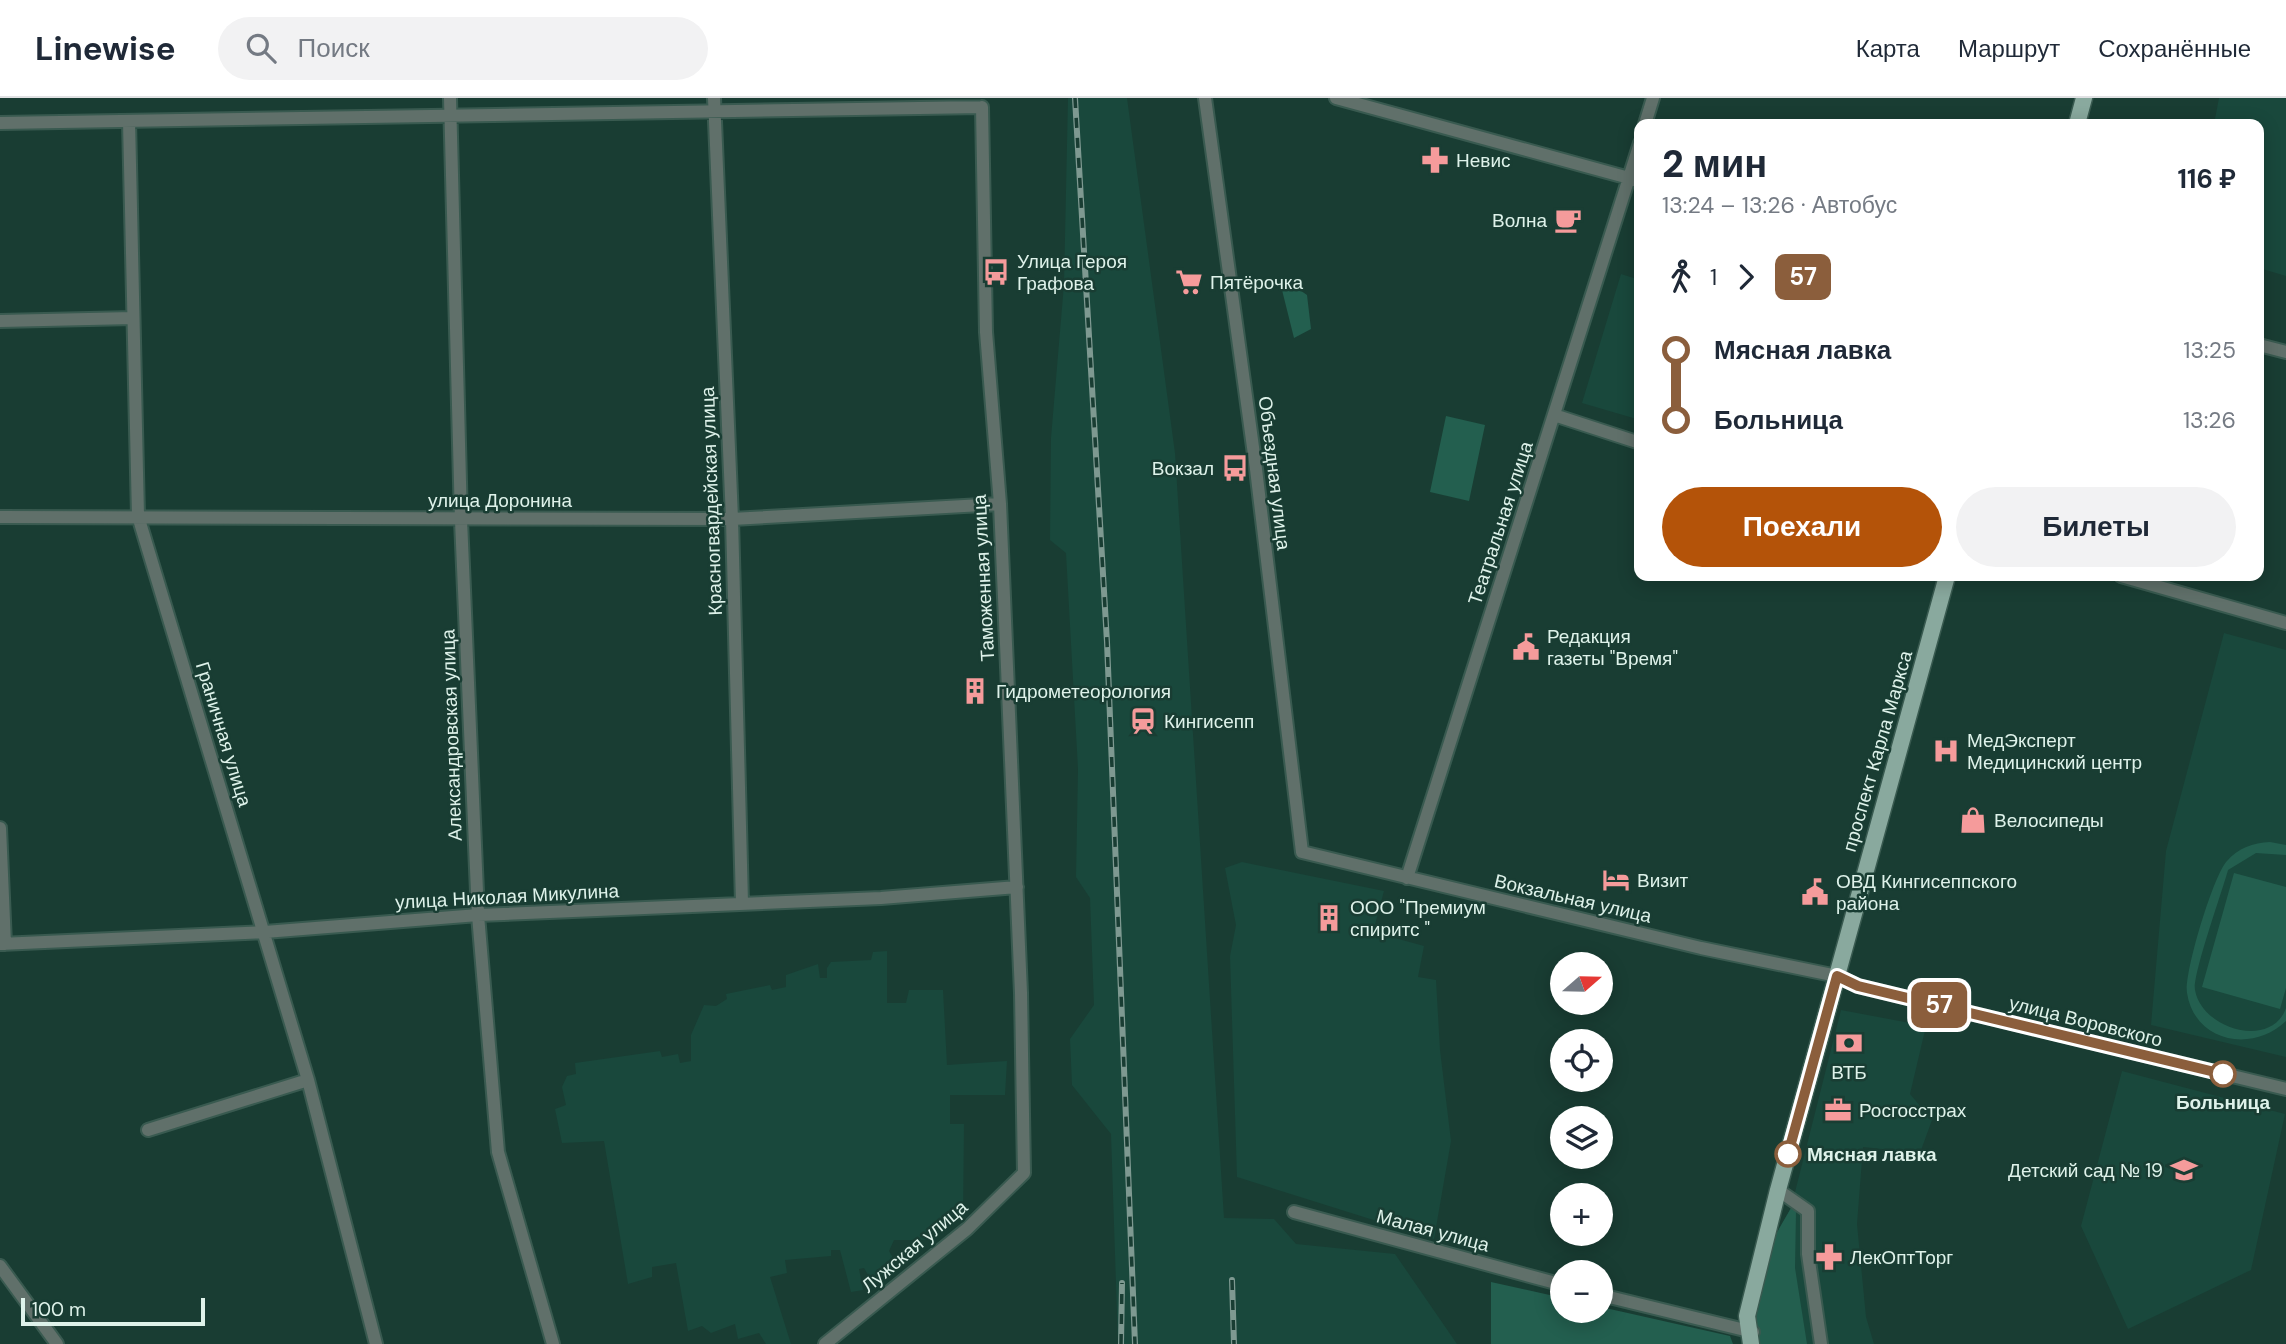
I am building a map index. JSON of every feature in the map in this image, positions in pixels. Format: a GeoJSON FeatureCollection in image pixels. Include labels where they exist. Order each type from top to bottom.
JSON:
{"type":"FeatureCollection","features":[{"type":"Feature","properties":{"kind":"main road"},"geometry":{"type":"LineString","coordinates":[[2072,119],[2078,98]]}},
{"type":"Feature","properties":{"kind":"main road"},"geometry":{"type":"LineString","coordinates":[[2078,119],[2084,98]]}},
{"type":"Feature","properties":{"kind":"main road","name":"проспект Карла Маркса"},"geometry":{"type":"LineString","coordinates":[[1752,1338],[1747,1316],[1947,581]]}},
{"type":"Feature","properties":{"kind":"main road"},"geometry":{"type":"LineString","coordinates":[[1840,977],[1952,581]]}},
{"type":"Feature","properties":{"kind":"street","name":"Александровская улица"},"geometry":{"type":"LineString","coordinates":[[450,98],[461,520],[478,915],[498,1152],[553,1344]]}},
{"type":"Feature","properties":{"kind":"street","name":"Объездная улица"},"geometry":{"type":"LineString","coordinates":[[1205,98],[1256,469],[1302,852]]}},
{"type":"Feature","properties":{"kind":"street"},"geometry":{"type":"LineString","coordinates":[[1336,98],[1634,180]]}},
{"type":"Feature","properties":{"kind":"street"},"geometry":{"type":"LineString","coordinates":[[1647,119],[1653,98]]}},
{"type":"Feature","properties":{"kind":"street"},"geometry":{"type":"LineString","coordinates":[[0,123],[449,116],[714,104],[985,102]]}},
{"type":"Feature","properties":{"kind":"street","name":"Таможенная улица"},"geometry":{"type":"LineString","coordinates":[[985,102],[986,332],[999,504],[1017,887],[1024,1068],[1024,1173]]}},
{"type":"Feature","properties":{"kind":"street","name":"Красногвардейская улица"},"geometry":{"type":"LineString","coordinates":[[714,104],[732,519],[742,903]]}},
{"type":"Feature","properties":{"kind":"street","name":"Граничная улица"},"geometry":{"type":"LineString","coordinates":[[130,121],[138,516],[308,1080],[376,1344]]}},
{"type":"Feature","properties":{"kind":"street","name":"Театральная улица"},"geometry":{"type":"LineString","coordinates":[[1407,878],[1554,415],[1634,180]]}},
{"type":"Feature","properties":{"kind":"street"},"geometry":{"type":"LineString","coordinates":[[0,321],[133,318]]}},
{"type":"Feature","properties":{"kind":"street"},"geometry":{"type":"LineString","coordinates":[[2264,346],[2286,352]]}},
{"type":"Feature","properties":{"kind":"street"},"geometry":{"type":"LineString","coordinates":[[1554,415],[1634,441]]}},
{"type":"Feature","properties":{"kind":"street","name":"улица Доронина"},"geometry":{"type":"LineString","coordinates":[[0,517],[732,519],[999,504]]}},
{"type":"Feature","properties":{"kind":"street"},"geometry":{"type":"LineString","coordinates":[[2139,581],[2286,623]]}},
{"type":"Feature","properties":{"kind":"street"},"geometry":{"type":"LineString","coordinates":[[0,828],[2,944]]}},
{"type":"Feature","properties":{"kind":"street","name":"Вокзальная улица"},"geometry":{"type":"LineString","coordinates":[[1302,852],[1701,948],[1840,977]]}},
{"type":"Feature","properties":{"kind":"street","name":"улица Николая Микулина"},"geometry":{"type":"LineString","coordinates":[[2,944],[265,932],[478,915],[881,898],[1017,887]]}},
{"type":"Feature","properties":{"kind":"street","name":"улица Воровского"},"geometry":{"type":"LineString","coordinates":[[1840,977],[1858,986],[2286,1089]]}},
{"type":"Feature","properties":{"kind":"street"},"geometry":{"type":"LineString","coordinates":[[148,1130],[308,1080]]}},
{"type":"Feature","properties":{"kind":"street","name":"Лужская улица"},"geometry":{"type":"LineString","coordinates":[[825,1344],[967,1229],[1024,1173]]}},
{"type":"Feature","properties":{"kind":"street"},"geometry":{"type":"LineString","coordinates":[[1781,1192],[1808,1211],[1808,1254],[1821,1344]]}},
{"type":"Feature","properties":{"kind":"street","name":"Малая улица"},"geometry":{"type":"LineString","coordinates":[[1294,1212],[1550,1281]]}},
{"type":"Feature","properties":{"kind":"street"},"geometry":{"type":"LineString","coordinates":[[0,1266],[57,1344]]}},
{"type":"Feature","properties":{"kind":"street"},"geometry":{"type":"LineString","coordinates":[[1613,1298],[1752,1338]]}},
{"type":"Feature","properties":{"kind":"shaded area"},"geometry":{"type":"Polygon","coordinates":[[[1068,98],[1127,98],[1175,453],[1224,1218],[1274,1219],[1296,1244],[1395,1254],[1457,1344],[1118,1344],[1111,1134],[1072,1085],[1070,1039],[1094,1005],[1090,898],[1076,877],[1078,769],[1066,553],[1050,540],[1051,438],[1064,284],[1068,98]]]}},
{"type":"Feature","properties":{"kind":"shaded area"},"geometry":{"type":"Polygon","coordinates":[[[2219,98],[2286,98],[2286,276],[2264,269],[2264,119],[2215,119],[2219,98]]]}},
{"type":"Feature","properties":{"kind":"shaded area"},"geometry":{"type":"Polygon","coordinates":[[[1621,274],[1634,278],[1634,418],[1582,403],[1621,274]]]}},
{"type":"Feature","properties":{"kind":"shaded area"},"geometry":{"type":"Polygon","coordinates":[[[1288,282],[1307,295],[1311,329],[1294,338],[1282,290],[1283,283],[1288,282]]]}},
{"type":"Feature","properties":{"kind":"shaded area"},"geometry":{"type":"Polygon","coordinates":[[[1446,416],[1485,425],[1469,501],[1430,492],[1446,416]]]}},
{"type":"Feature","properties":{"kind":"shaded area"},"geometry":{"type":"Polygon","coordinates":[[[2224,633],[2286,650],[2286,1057],[2151,1025],[2166,851],[2224,633]]]}},
{"type":"Feature","properties":{"kind":"shaded area"},"geometry":{"type":"Polygon","coordinates":[[[2270,842],[2286,845],[2286,855],[2256,853],[2228,870],[2203,951],[2195,990],[2200,1004],[2223,1024],[2253,1031],[2267,1028],[2278,1021],[2286,1008],[2286,1021],[2273,1031],[2258,1037],[2227,1038],[2201,1023],[2192,1010],[2187,993],[2190,966],[2207,904],[2221,870],[2227,861],[2246,847],[2270,842]]]}},
{"type":"Feature","properties":{"kind":"shaded area"},"geometry":{"type":"Polygon","coordinates":[[[1242,862],[1384,891],[1373,932],[1424,946],[1418,977],[1436,980],[1440,1050],[1451,1141],[1434,1239],[1237,1177],[1230,956],[1236,925],[1225,868],[1242,862]]]}},
{"type":"Feature","properties":{"kind":"shaded area"},"geometry":{"type":"Polygon","coordinates":[[[2234,873],[2286,887],[2286,988],[2280,1009],[2202,987],[2234,873]]]}},
{"type":"Feature","properties":{"kind":"shaded area"},"geometry":{"type":"Polygon","coordinates":[[[887,951],[887,1003],[906,1003],[909,990],[943,990],[947,1065],[1007,1061],[1005,1095],[950,1095],[950,1124],[964,1124],[963,1220],[952,1220],[951,1225],[943,1225],[943,1232],[934,1231],[934,1240],[894,1240],[889,1251],[896,1263],[871,1280],[864,1268],[859,1269],[863,1290],[851,1292],[840,1250],[831,1250],[831,1256],[785,1260],[787,1273],[770,1277],[791,1344],[766,1344],[759,1333],[738,1339],[735,1324],[711,1333],[702,1326],[688,1331],[676,1263],[652,1267],[652,1277],[628,1284],[604,1141],[562,1143],[555,1109],[566,1105],[562,1087],[567,1076],[576,1074],[575,1063],[660,1051],[662,1057],[678,1054],[680,1063],[691,1061],[691,1035],[704,1005],[716,1006],[727,999],[726,994],[770,985],[772,990],[786,987],[786,975],[818,964],[820,978],[827,978],[827,968],[831,962],[871,960],[873,952],[887,951]]]}},
{"type":"Feature","properties":{"kind":"shaded area"},"geometry":{"type":"Polygon","coordinates":[[[1841,1010],[1926,1026],[1910,1094],[1932,1120],[1920,1153],[1863,1147],[1857,1224],[1866,1317],[1874,1344],[1760,1344],[1753,1317],[1768,1248],[1791,1208],[1841,1010]]]}},
{"type":"Feature","properties":{"kind":"shaded area","name":"Детский сад № 19"},"geometry":{"type":"Polygon","coordinates":[[[2122,1071],[2285,1114],[2251,1270],[2128,1329],[2081,1226],[2122,1071]]]}},
{"type":"Feature","properties":{"kind":"shaded area"},"geometry":{"type":"Polygon","coordinates":[[[1791,1208],[1796,1211],[1795,1268],[1807,1344],[1760,1344],[1753,1317],[1768,1248],[1791,1208]]]}},
{"type":"Feature","properties":{"kind":"shaded area"},"geometry":{"type":"Polygon","coordinates":[[[1491,1282],[1550,1295],[1550,1323],[1613,1323],[1613,1310],[1730,1336],[1733,1344],[1491,1344],[1491,1282]]]}},
{"type":"Feature","properties":{"kind":"railway"},"geometry":{"type":"LineString","coordinates":[[1075,98],[1107,642],[1135,1344]]}},
{"type":"Feature","properties":{"kind":"railway"},"geometry":{"type":"LineString","coordinates":[[1232,1280],[1234,1344]]}},
{"type":"Feature","properties":{"kind":"railway"},"geometry":{"type":"LineString","coordinates":[[1121,1344],[1122,1283]]}},
{"type":"Feature","properties":{"kind":"bus line","name":"57"},"geometry":{"type":"LineString","coordinates":[[1788,1154],[1837,976],[1858,986],[2223,1074]]}},
{"type":"Feature","properties":{"kind":"place","name":"Невис"},"geometry":{"type":"Point","coordinates":[1435,160]}},
{"type":"Feature","properties":{"kind":"place","name":"Волна"},"geometry":{"type":"Point","coordinates":[1568,220]}},
{"type":"Feature","properties":{"kind":"place","name":"Улица Героя Графова"},"geometry":{"type":"Point","coordinates":[996,272]}},
{"type":"Feature","properties":{"kind":"place","name":"Пятёрочка"},"geometry":{"type":"Point","coordinates":[1189,282]}},
{"type":"Feature","properties":{"kind":"place","name":"Вокзал"},"geometry":{"type":"Point","coordinates":[1235,468]}},
{"type":"Feature","properties":{"kind":"place","name":"Редакция газеты \"Время\""},"geometry":{"type":"Point","coordinates":[1526,647]}},
{"type":"Feature","properties":{"kind":"place","name":"Гидрометеорология"},"geometry":{"type":"Point","coordinates":[975,691]}},
{"type":"Feature","properties":{"kind":"place","name":"Кингисепп"},"geometry":{"type":"Point","coordinates":[1143,721]}},
{"type":"Feature","properties":{"kind":"place","name":"МедЭксперт Медицинский центр"},"geometry":{"type":"Point","coordinates":[1946,751]}},
{"type":"Feature","properties":{"kind":"place","name":"Велосипеды"},"geometry":{"type":"Point","coordinates":[1973,820]}},
{"type":"Feature","properties":{"kind":"place","name":"Визит"},"geometry":{"type":"Point","coordinates":[1616,880]}},
{"type":"Feature","properties":{"kind":"place","name":"ОВД Кингисеппского района"},"geometry":{"type":"Point","coordinates":[1815,892]}},
{"type":"Feature","properties":{"kind":"place","name":"ООО \"Премиум спиритс \""},"geometry":{"type":"Point","coordinates":[1329,918]}},
{"type":"Feature","properties":{"kind":"place","name":"ВТБ"},"geometry":{"type":"Point","coordinates":[1849,1043]}},
{"type":"Feature","properties":{"kind":"place","name":"Больница"},"geometry":{"type":"Point","coordinates":[2223,1074]}},
{"type":"Feature","properties":{"kind":"place","name":"Росгосстрах"},"geometry":{"type":"Point","coordinates":[1838,1110]}},
{"type":"Feature","properties":{"kind":"place","name":"Мясная лавка"},"geometry":{"type":"Point","coordinates":[1788,1154]}},
{"type":"Feature","properties":{"kind":"place","name":"Детский сад № 19"},"geometry":{"type":"Point","coordinates":[2184,1170]}},
{"type":"Feature","properties":{"kind":"place","name":"ЛекОптТорг"},"geometry":{"type":"Point","coordinates":[1829,1257]}}]}
